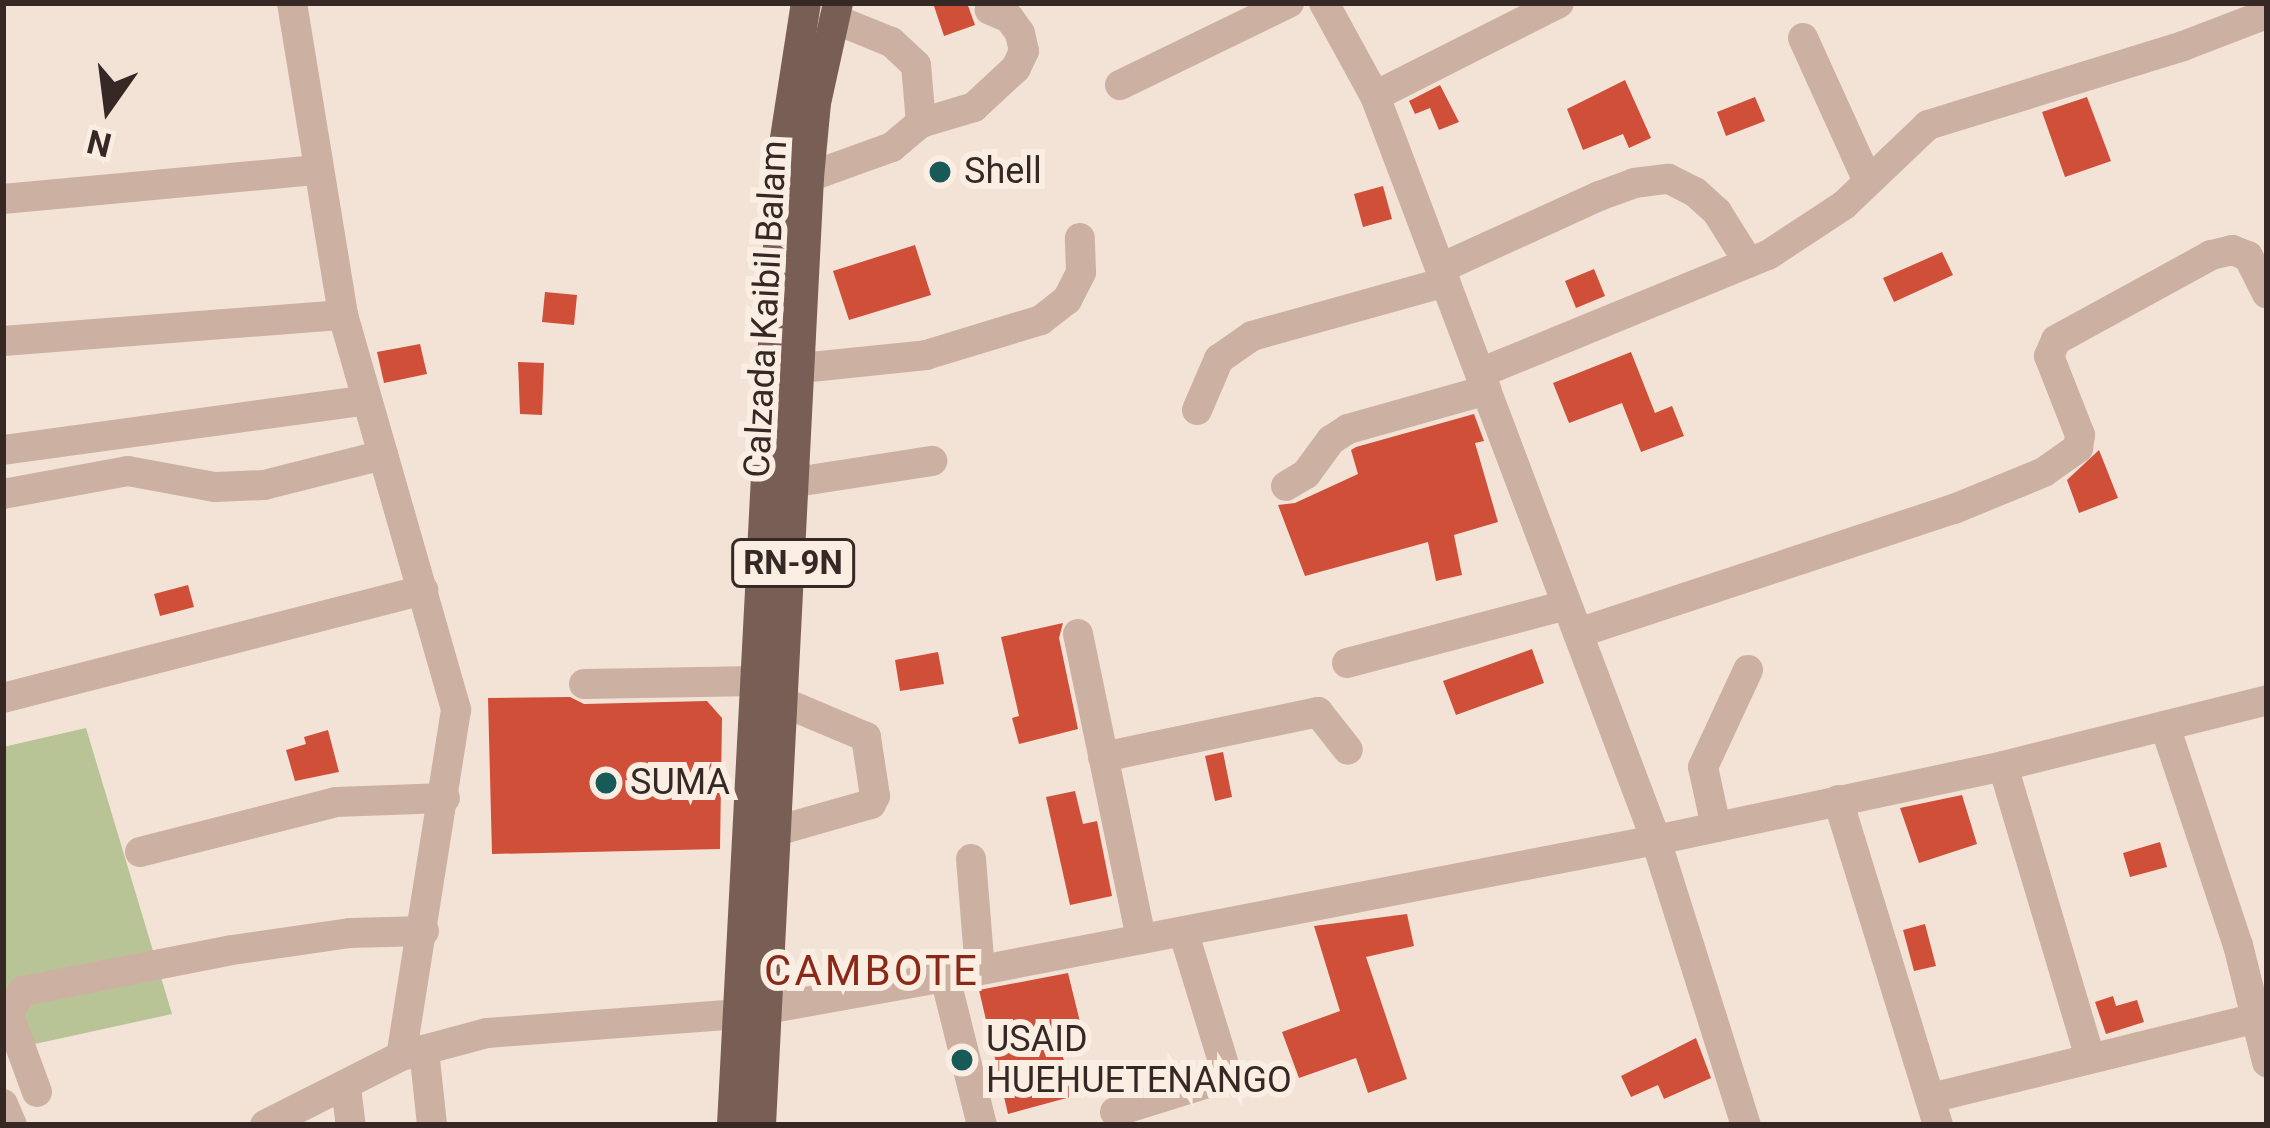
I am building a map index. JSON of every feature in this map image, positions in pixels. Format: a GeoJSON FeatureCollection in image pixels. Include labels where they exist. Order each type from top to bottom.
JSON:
{"type":"FeatureCollection","features":[{"type":"Feature","properties":{"kind":"main road","name":"Calzada Kaibil Balam"},"geometry":{"type":"LineString","coordinates":[[760,1125],[754,1011],[758,681],[784,151],[806,3]]}},
{"type":"Feature","properties":{"kind":"main road","name":"Calzada Kaibil Balam"},"geometry":{"type":"LineString","coordinates":[[732,1125],[754,1011],[776,831],[809,177],[816,103],[836,11]]}},
{"type":"Feature","properties":{"kind":"street"},"geometry":{"type":"LineString","coordinates":[[292,3],[344,315],[456,710],[424,931],[413,1053],[432,1125]]}},
{"type":"Feature","properties":{"kind":"street"},"geometry":{"type":"LineString","coordinates":[[1120,85],[1288,3]]}},
{"type":"Feature","properties":{"kind":"street"},"geometry":{"type":"LineString","coordinates":[[1324,3],[1375,96],[1484,381],[1656,840],[1745,1125]]}},
{"type":"Feature","properties":{"kind":"street"},"geometry":{"type":"LineString","coordinates":[[1375,96],[1559,3]]}},
{"type":"Feature","properties":{"kind":"street"},"geometry":{"type":"LineString","coordinates":[[809,177],[892,147],[921,123],[949,119],[974,107],[1016,68],[1024,51],[1010,18],[990,10]]}},
{"type":"Feature","properties":{"kind":"street"},"geometry":{"type":"LineString","coordinates":[[836,11],[891,42],[916,65],[921,123]]}},
{"type":"Feature","properties":{"kind":"street"},"geometry":{"type":"LineString","coordinates":[[1286,486],[1306,474],[1331,440],[1348,429],[1484,381],[1749,263],[1815,228],[1928,125],[2183,46],[2267,14]]}},
{"type":"Feature","properties":{"kind":"street"},"geometry":{"type":"LineString","coordinates":[[1803,38],[1868,181]]}},
{"type":"Feature","properties":{"kind":"street"},"geometry":{"type":"LineString","coordinates":[[3,199],[318,170]]}},
{"type":"Feature","properties":{"kind":"street"},"geometry":{"type":"LineString","coordinates":[[1197,410],[1219,359],[1252,336],[1443,275],[1634,183],[1669,178],[1718,212],[1749,263]]}},
{"type":"Feature","properties":{"kind":"street"},"geometry":{"type":"LineString","coordinates":[[801,368],[926,355],[1041,320],[1067,300],[1082,272],[1080,238]]}},
{"type":"Feature","properties":{"kind":"street"},"geometry":{"type":"LineString","coordinates":[[1347,663],[1572,619],[1954,509],[2057,466],[2078,448],[2080,435],[2049,356],[2056,340],[2211,255],[2232,250],[2248,256],[2267,294]]}},
{"type":"Feature","properties":{"kind":"street"},"geometry":{"type":"LineString","coordinates":[[3,341],[344,315]]}},
{"type":"Feature","properties":{"kind":"street"},"geometry":{"type":"LineString","coordinates":[[3,450],[366,400]]}},
{"type":"Feature","properties":{"kind":"street"},"geometry":{"type":"LineString","coordinates":[[3,494],[128,471],[215,487],[263,485],[383,455]]}},
{"type":"Feature","properties":{"kind":"street"},"geometry":{"type":"LineString","coordinates":[[796,482],[932,460]]}},
{"type":"Feature","properties":{"kind":"street"},"geometry":{"type":"LineString","coordinates":[[3,698],[423,590]]}},
{"type":"Feature","properties":{"kind":"street"},"geometry":{"type":"LineString","coordinates":[[1078,634],[1141,939]]}},
{"type":"Feature","properties":{"kind":"street"},"geometry":{"type":"LineString","coordinates":[[1716,827],[1703,767],[1748,670]]}},
{"type":"Feature","properties":{"kind":"street"},"geometry":{"type":"LineString","coordinates":[[584,684],[758,681]]}},
{"type":"Feature","properties":{"kind":"street"},"geometry":{"type":"LineString","coordinates":[[265,1125],[413,1053],[488,1033],[754,1011],[945,977],[1656,840],[2003,766],[2267,700]]}},
{"type":"Feature","properties":{"kind":"street"},"geometry":{"type":"LineString","coordinates":[[776,831],[871,804],[875,796],[866,736],[785,703]]}},
{"type":"Feature","properties":{"kind":"street"},"geometry":{"type":"LineString","coordinates":[[1103,757],[1318,712],[1348,750]]}},
{"type":"Feature","properties":{"kind":"street"},"geometry":{"type":"LineString","coordinates":[[2165,726],[2253,942],[2267,1062]]}},
{"type":"Feature","properties":{"kind":"street"},"geometry":{"type":"LineString","coordinates":[[2003,766],[2089,1055]]}},
{"type":"Feature","properties":{"kind":"street"},"geometry":{"type":"LineString","coordinates":[[140,852],[336,802],[445,798]]}},
{"type":"Feature","properties":{"kind":"street"},"geometry":{"type":"LineString","coordinates":[[1838,800],[1934,1112],[2089,1055],[2260,1017]]}},
{"type":"Feature","properties":{"kind":"street"},"geometry":{"type":"LineString","coordinates":[[971,859],[980,970]]}},
{"type":"Feature","properties":{"kind":"street"},"geometry":{"type":"LineString","coordinates":[[37,1092],[8,1013],[23,991],[251,947],[350,933],[424,931]]}},
{"type":"Feature","properties":{"kind":"street"},"geometry":{"type":"LineString","coordinates":[[1115,1112],[1221,1079],[1224,1052],[1184,931]]}},
{"type":"Feature","properties":{"kind":"street"},"geometry":{"type":"LineString","coordinates":[[945,977],[982,1125]]}},
{"type":"Feature","properties":{"kind":"street"},"geometry":{"type":"LineString","coordinates":[[346,1087],[350,1125]]}},
{"type":"Feature","properties":{"kind":"street"},"geometry":{"type":"LineString","coordinates":[[3,1104],[12,1125]]}},
{"type":"Feature","properties":{"kind":"green space"},"geometry":{"type":"Polygon","coordinates":[[[86,728],[172,1014],[3,1051],[3,747],[86,728]]]}},
{"type":"Feature","properties":{"kind":"building"},"geometry":{"type":"Polygon","coordinates":[[[933,3],[967,3],[975,25],[944,36],[933,3]]]}},
{"type":"Feature","properties":{"kind":"building"},"geometry":{"type":"Polygon","coordinates":[[[1625,80],[1651,138],[1629,148],[1623,134],[1583,150],[1567,109],[1625,80]]]}},
{"type":"Feature","properties":{"kind":"building"},"geometry":{"type":"Polygon","coordinates":[[[1440,85],[1459,122],[1439,130],[1430,108],[1415,114],[1409,101],[1440,85]]]}},
{"type":"Feature","properties":{"kind":"building"},"geometry":{"type":"Polygon","coordinates":[[[1755,97],[1765,121],[1726,136],[1717,112],[1755,97]]]}},
{"type":"Feature","properties":{"kind":"building"},"geometry":{"type":"Polygon","coordinates":[[[2087,97],[2111,161],[2065,177],[2042,112],[2087,97]]]}},
{"type":"Feature","properties":{"kind":"building"},"geometry":{"type":"Polygon","coordinates":[[[1383,186],[1392,219],[1363,227],[1354,194],[1383,186]]]}},
{"type":"Feature","properties":{"kind":"building"},"geometry":{"type":"Polygon","coordinates":[[[915,245],[931,295],[849,320],[833,271],[915,245]]]}},
{"type":"Feature","properties":{"kind":"building"},"geometry":{"type":"Polygon","coordinates":[[[1942,252],[1953,275],[1894,302],[1883,278],[1942,252]]]}},
{"type":"Feature","properties":{"kind":"building"},"geometry":{"type":"Polygon","coordinates":[[[1594,269],[1605,296],[1576,308],[1565,281],[1594,269]]]}},
{"type":"Feature","properties":{"kind":"building"},"geometry":{"type":"Polygon","coordinates":[[[545,292],[577,295],[574,325],[542,322],[545,292]]]}},
{"type":"Feature","properties":{"kind":"building"},"geometry":{"type":"Polygon","coordinates":[[[420,344],[427,374],[384,383],[377,352],[420,344]]]}},
{"type":"Feature","properties":{"kind":"building"},"geometry":{"type":"Polygon","coordinates":[[[1631,352],[1655,413],[1672,406],[1684,436],[1641,452],[1622,403],[1569,423],[1553,383],[1631,352]]]}},
{"type":"Feature","properties":{"kind":"building"},"geometry":{"type":"Polygon","coordinates":[[[518,362],[544,363],[542,415],[520,414],[518,362]]]}},
{"type":"Feature","properties":{"kind":"building"},"geometry":{"type":"Polygon","coordinates":[[[1474,414],[1484,441],[1475,443],[1498,522],[1454,535],[1462,575],[1436,581],[1428,542],[1305,576],[1278,505],[1295,503],[1358,474],[1351,450],[1356,447],[1474,414]]]}},
{"type":"Feature","properties":{"kind":"building"},"geometry":{"type":"Polygon","coordinates":[[[2099,450],[2118,498],[2079,513],[2067,480],[2099,450]]]}},
{"type":"Feature","properties":{"kind":"building"},"geometry":{"type":"Polygon","coordinates":[[[188,585],[194,607],[160,616],[154,594],[188,585]]]}},
{"type":"Feature","properties":{"kind":"building"},"geometry":{"type":"Polygon","coordinates":[[[1063,623],[1059,638],[1078,729],[1019,744],[1012,718],[1019,716],[1001,637],[1063,623]]]}},
{"type":"Feature","properties":{"kind":"building"},"geometry":{"type":"Polygon","coordinates":[[[1532,649],[1544,683],[1456,715],[1443,681],[1532,649]]]}},
{"type":"Feature","properties":{"kind":"building"},"geometry":{"type":"Polygon","coordinates":[[[938,652],[944,684],[900,691],[895,660],[938,652]]]}},
{"type":"Feature","properties":{"kind":"building","name":"SUMA"},"geometry":{"type":"Polygon","coordinates":[[[570,697],[584,704],[707,701],[722,718],[720,849],[492,854],[488,698],[570,697]]]}},
{"type":"Feature","properties":{"kind":"building"},"geometry":{"type":"Polygon","coordinates":[[[328,730],[339,772],[295,781],[286,750],[306,744],[304,737],[328,730]]]}},
{"type":"Feature","properties":{"kind":"building"},"geometry":{"type":"Polygon","coordinates":[[[1223,752],[1232,797],[1215,801],[1205,756],[1223,752]]]}},
{"type":"Feature","properties":{"kind":"building"},"geometry":{"type":"Polygon","coordinates":[[[1075,791],[1083,824],[1097,821],[1112,896],[1070,905],[1046,797],[1075,791]]]}},
{"type":"Feature","properties":{"kind":"building"},"geometry":{"type":"Polygon","coordinates":[[[1962,795],[1977,844],[1919,863],[1900,808],[1962,795]]]}},
{"type":"Feature","properties":{"kind":"building"},"geometry":{"type":"Polygon","coordinates":[[[2160,842],[2167,867],[2130,877],[2123,853],[2160,842]]]}},
{"type":"Feature","properties":{"kind":"building"},"geometry":{"type":"Polygon","coordinates":[[[1407,914],[1414,946],[1366,957],[1407,1079],[1368,1093],[1356,1058],[1299,1078],[1282,1032],[1340,1011],[1314,926],[1407,914]]]}},
{"type":"Feature","properties":{"kind":"building"},"geometry":{"type":"Polygon","coordinates":[[[1925,924],[1936,966],[1914,971],[1903,930],[1925,924]]]}},
{"type":"Feature","properties":{"kind":"building"},"geometry":{"type":"Polygon","coordinates":[[[1068,973],[1082,1030],[1057,1036],[1074,1096],[1008,1114],[979,990],[1068,973]]]}},
{"type":"Feature","properties":{"kind":"building"},"geometry":{"type":"Polygon","coordinates":[[[2113,996],[2116,1006],[2137,1000],[2144,1022],[2106,1034],[2095,1002],[2113,996]]]}},
{"type":"Feature","properties":{"kind":"building"},"geometry":{"type":"Polygon","coordinates":[[[1696,1038],[1711,1078],[1664,1099],[1658,1085],[1631,1097],[1621,1076],[1696,1038]]]}},
{"type":"Feature","properties":{"kind":"place","name":"Shell"},"geometry":{"type":"Point","coordinates":[940,172]}},
{"type":"Feature","properties":{"kind":"place","name":"SUMA"},"geometry":{"type":"Point","coordinates":[606,783]}},
{"type":"Feature","properties":{"kind":"place","name":"USAID HUEHUETENANGO"},"geometry":{"type":"Point","coordinates":[962,1060]}},
{"type":"Feature","properties":{"kind":"district","name":"CAMBOTE"},"geometry":{"type":"Point","coordinates":[872,971]}}]}
